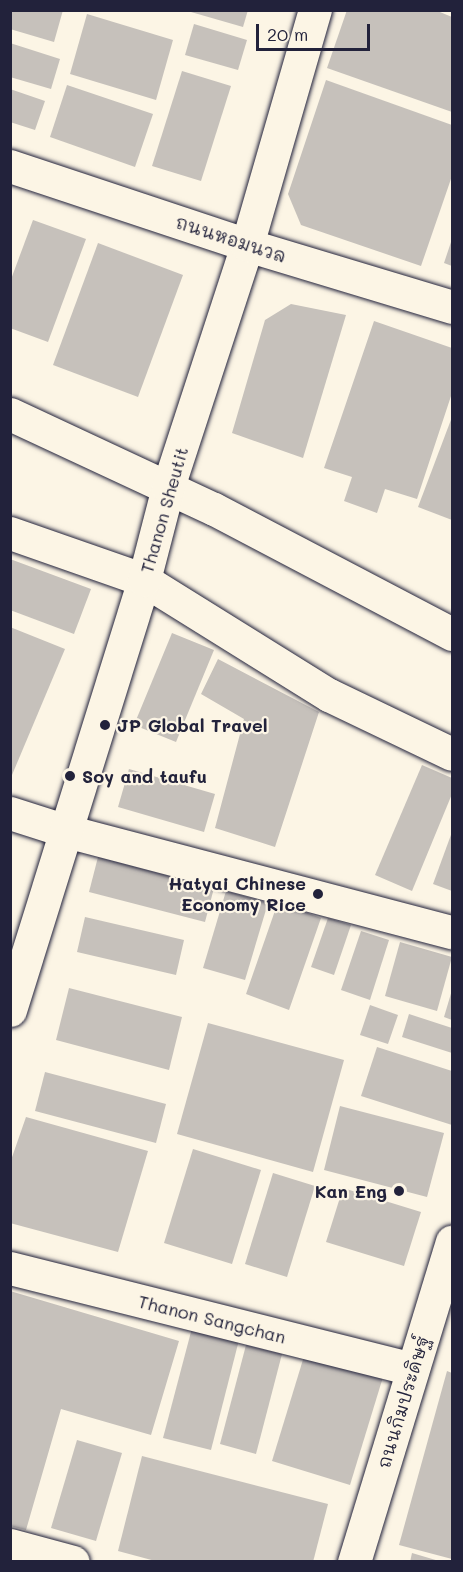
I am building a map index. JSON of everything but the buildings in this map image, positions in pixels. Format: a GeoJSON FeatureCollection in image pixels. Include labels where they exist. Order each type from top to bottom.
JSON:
{"type":"FeatureCollection","features":[{"type":"Feature","properties":{"kind":"street","name":"Thanon Sheutit"},"geometry":{"type":"LineString","coordinates":[[10,1010],[144,580],[168,488],[247,245],[315,10]]}},
{"type":"Feature","properties":{"kind":"street","name":"ถนนหอมนวล"},"geometry":{"type":"LineString","coordinates":[[10,166],[247,245],[453,307]]}},
{"type":"Feature","properties":{"kind":"street"},"geometry":{"type":"LineString","coordinates":[[10,414],[168,488],[453,634]]}},
{"type":"Feature","properties":{"kind":"street"},"geometry":{"type":"LineString","coordinates":[[10,533],[144,580],[329,695],[453,754]]}},
{"type":"Feature","properties":{"kind":"street"},"geometry":{"type":"LineString","coordinates":[[10,813],[66,831],[453,932]]}},
{"type":"Feature","properties":{"kind":"street","name":"ถนนกิมประดิษฐ์"},"geometry":{"type":"LineString","coordinates":[[354,1562],[453,1242]]}},
{"type":"Feature","properties":{"kind":"street","name":"Thanon Sangchan"},"geometry":{"type":"LineString","coordinates":[[10,1268],[413,1369]]}},
{"type":"Feature","properties":{"kind":"street"},"geometry":{"type":"LineString","coordinates":[[10,1545],[73,1562]]}},
{"type":"Feature","properties":{"kind":"place","name":"JP Global Travel"},"geometry":{"type":"Point","coordinates":[105,725]}},
{"type":"Feature","properties":{"kind":"place","name":"Soy and taufu"},"geometry":{"type":"Point","coordinates":[70,776]}},
{"type":"Feature","properties":{"kind":"place","name":"Hatyai Chinese Economy Rice"},"geometry":{"type":"Point","coordinates":[318,894]}},
{"type":"Feature","properties":{"kind":"place","name":"Kan Eng"},"geometry":{"type":"Point","coordinates":[399,1191]}}]}
